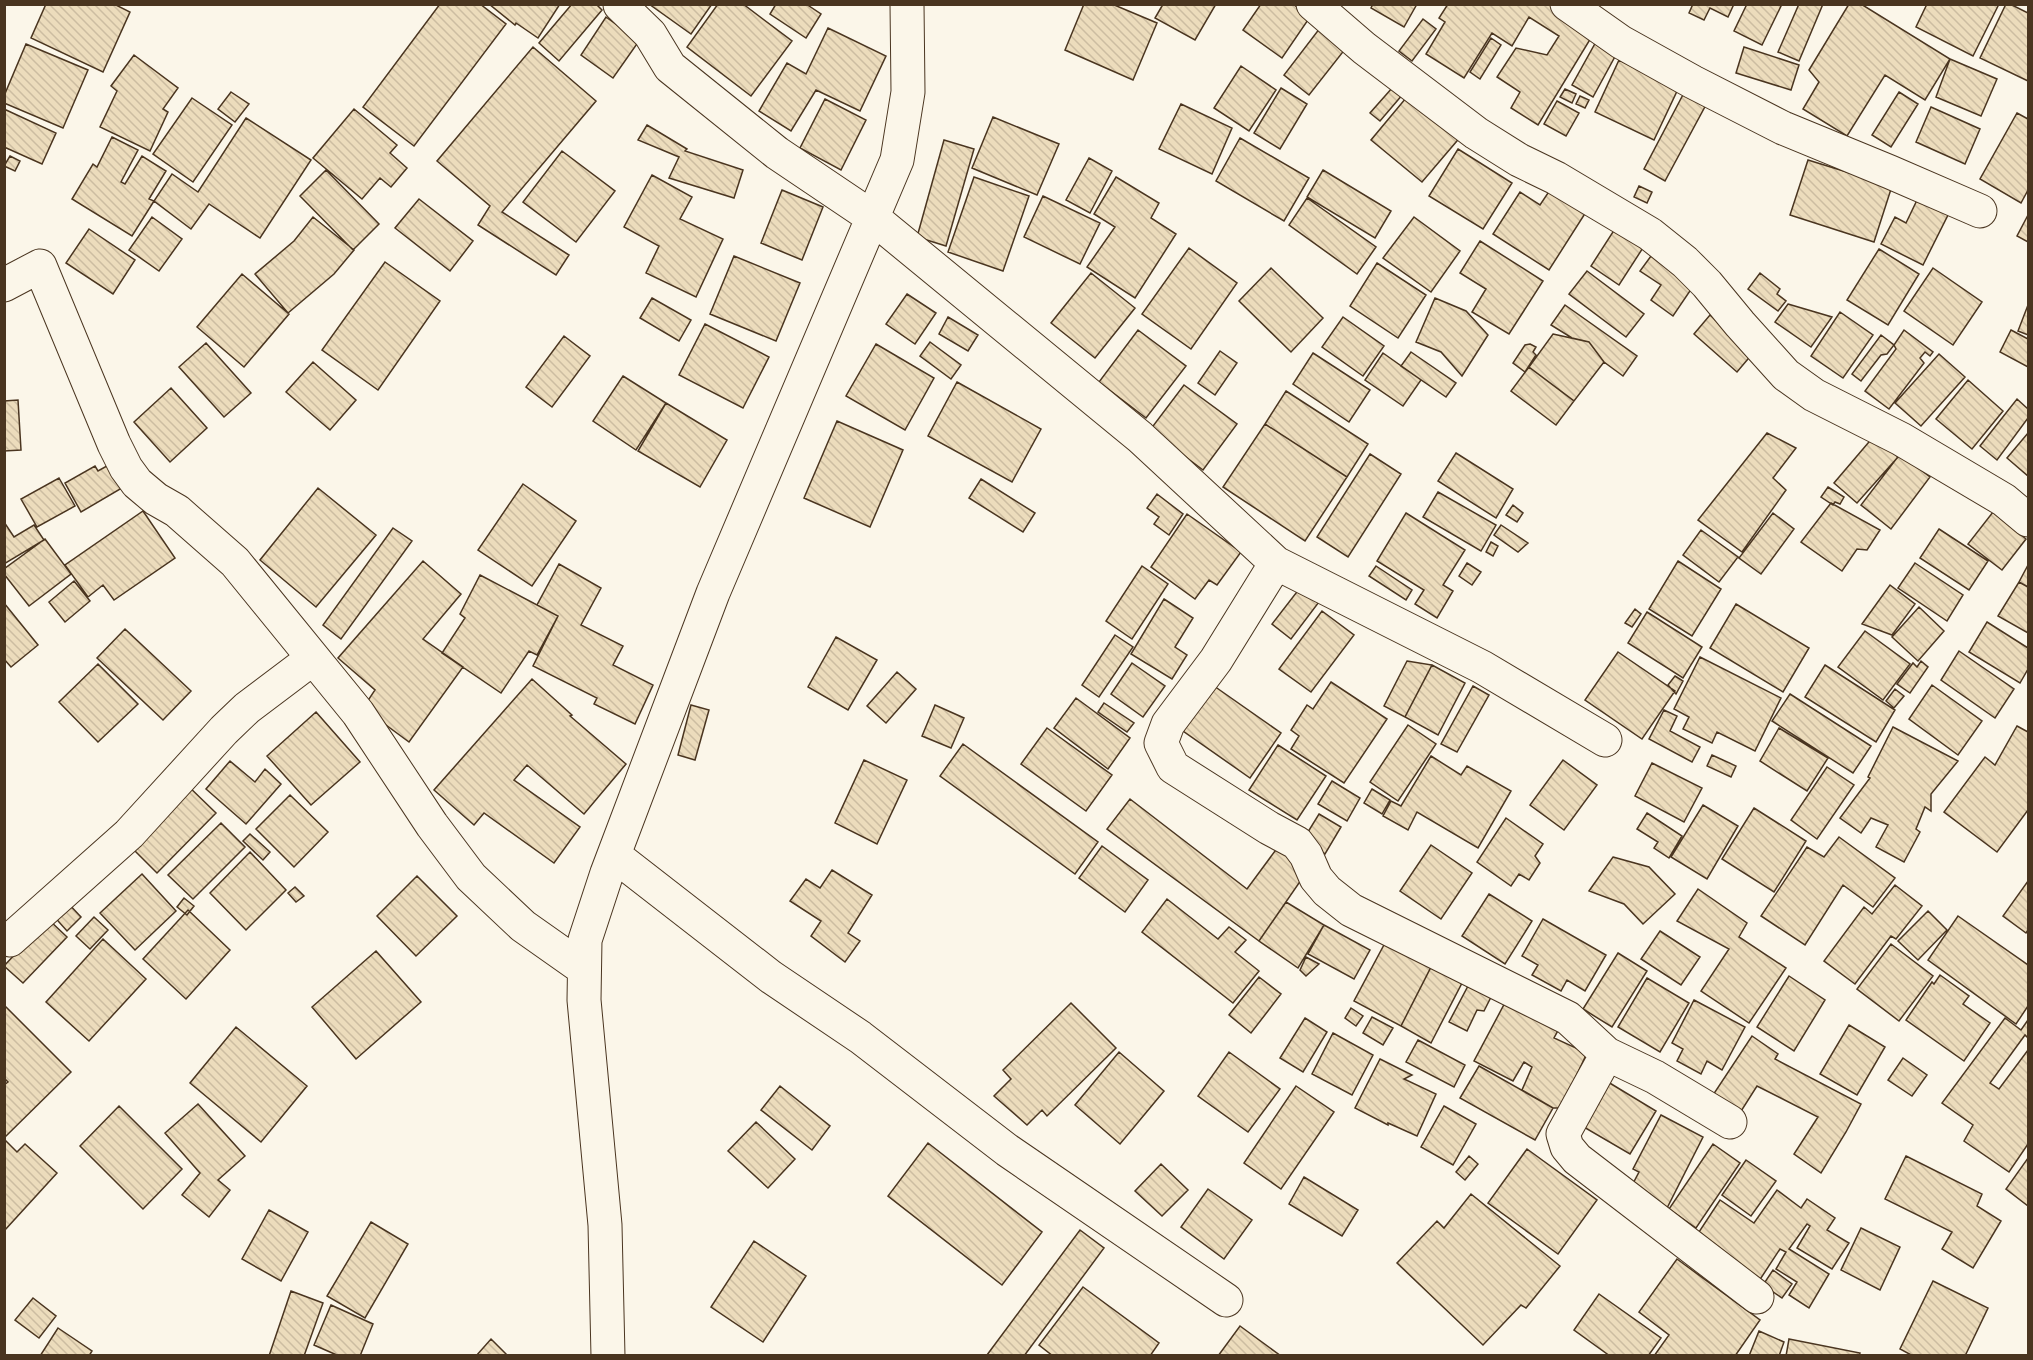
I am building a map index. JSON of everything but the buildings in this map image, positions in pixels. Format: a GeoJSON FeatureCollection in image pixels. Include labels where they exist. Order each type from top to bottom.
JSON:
{"type":"FeatureCollection","features":[{"type":"Feature","properties":{"kind":"street"},"geometry":{"type":"LineString","coordinates":[[608,1356],[605,1225],[584,1000],[585,940],[614,855],[713,593],[897,160],[908,92],[907,4]]}},
{"type":"Feature","properties":{"kind":"street"},"geometry":{"type":"LineString","coordinates":[[1567,4],[1621,42],[1783,128],[1980,212]]}},
{"type":"Feature","properties":{"kind":"street"},"geometry":{"type":"LineString","coordinates":[[620,5],[650,34],[670,67],[777,153],[872,217],[1140,437],[1276,563],[1482,668],[1605,740]]}},
{"type":"Feature","properties":{"kind":"street"},"geometry":{"type":"LineString","coordinates":[[1320,7],[1364,48],[1476,133],[1650,234],[1685,261],[1786,375],[1814,395],[1901,439],[2004,500],[2028,520]]}},
{"type":"Feature","properties":{"kind":"street"},"geometry":{"type":"LineString","coordinates":[[4,285],[40,266],[126,468],[137,483],[156,499],[177,511],[235,562],[358,714],[426,816],[471,877],[523,926],[584,969]]}},
{"type":"Feature","properties":{"kind":"street"},"geometry":{"type":"LineString","coordinates":[[1276,563],[1216,660],[1168,724],[1161,742],[1173,767],[1296,843],[1306,855],[1316,878],[1327,891],[1351,910],[1568,1018],[1607,1054],[1654,1077],[1730,1122]]}},
{"type":"Feature","properties":{"kind":"street"},"geometry":{"type":"LineString","coordinates":[[10,940],[122,840],[247,708],[312,659]]}},
{"type":"Feature","properties":{"kind":"street"},"geometry":{"type":"LineString","coordinates":[[614,855],[771,977],[860,1037],[1007,1150],[1226,1300]]}},
{"type":"Feature","properties":{"kind":"street"},"geometry":{"type":"LineString","coordinates":[[1607,1054],[1563,1134],[1567,1147],[1577,1159],[1756,1297]]}}]}
